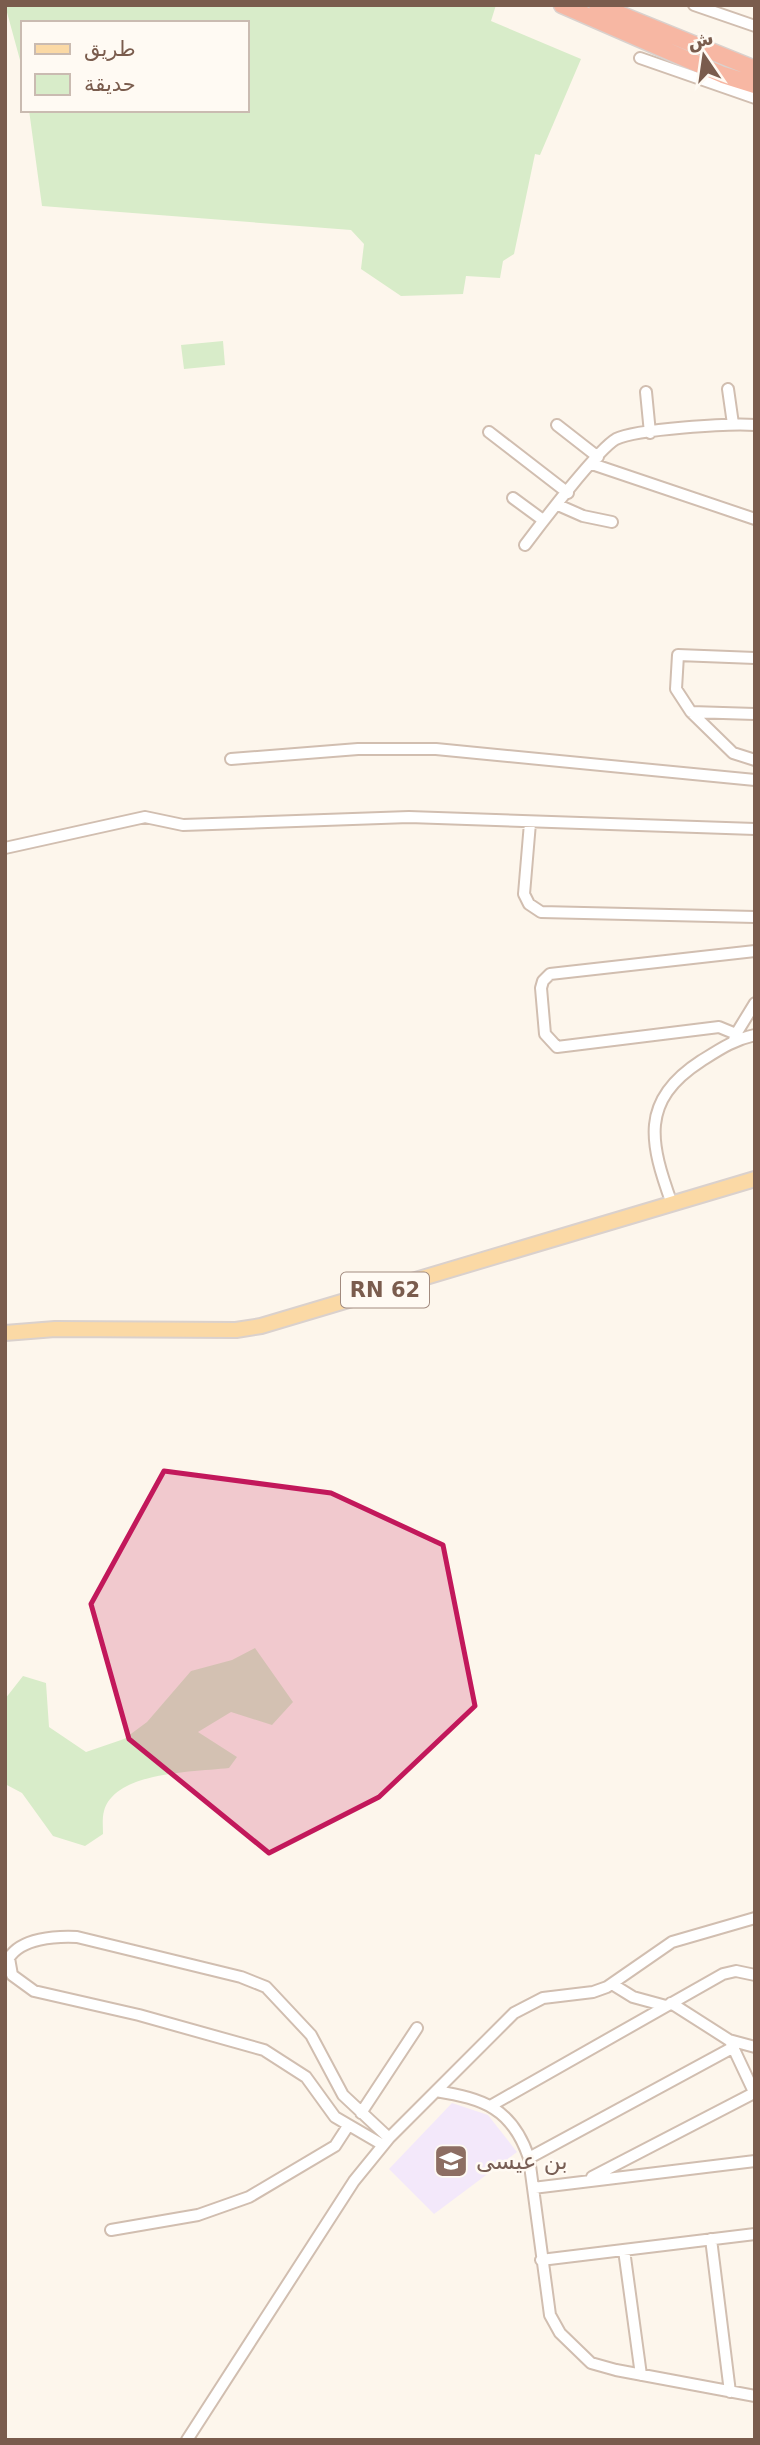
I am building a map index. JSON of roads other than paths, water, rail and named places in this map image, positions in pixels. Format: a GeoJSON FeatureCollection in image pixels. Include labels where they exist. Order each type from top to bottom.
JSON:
{"type":"FeatureCollection","features":[{"type":"Feature","properties":{"kind":"highway"},"geometry":{"type":"LineString","coordinates":[[562,5],[723,75],[755,85]]}},
{"type":"Feature","properties":{"kind":"highway"},"geometry":{"type":"LineString","coordinates":[[597,5],[755,69]]}},
{"type":"Feature","properties":{"kind":"main road","name":"RN 62"},"geometry":{"type":"LineString","coordinates":[[5,1333],[55,1329],[236,1330],[261,1326],[755,1179]]}},
{"type":"Feature","properties":{"kind":"street"},"geometry":{"type":"LineString","coordinates":[[694,5],[755,26]]}},
{"type":"Feature","properties":{"kind":"street"},"geometry":{"type":"LineString","coordinates":[[640,58],[755,98]]}},
{"type":"Feature","properties":{"kind":"street"},"geometry":{"type":"LineString","coordinates":[[728,389],[733,424]]}},
{"type":"Feature","properties":{"kind":"street"},"geometry":{"type":"LineString","coordinates":[[646,392],[650,433]]}},
{"type":"Feature","properties":{"kind":"street"},"geometry":{"type":"LineString","coordinates":[[525,545],[543,520],[617,439],[733,424],[755,425]]}},
{"type":"Feature","properties":{"kind":"street"},"geometry":{"type":"LineString","coordinates":[[557,425],[595,461],[755,519]]}},
{"type":"Feature","properties":{"kind":"street"},"geometry":{"type":"LineString","coordinates":[[489,432],[568,493]]}},
{"type":"Feature","properties":{"kind":"street"},"geometry":{"type":"LineString","coordinates":[[513,498],[543,520]]}},
{"type":"Feature","properties":{"kind":"street"},"geometry":{"type":"LineString","coordinates":[[558,505],[583,516],[612,522]]}},
{"type":"Feature","properties":{"kind":"street"},"geometry":{"type":"LineString","coordinates":[[755,657],[678,655],[676,689],[691,712],[733,753],[755,760]]}},
{"type":"Feature","properties":{"kind":"street"},"geometry":{"type":"LineString","coordinates":[[691,712],[755,714]]}},
{"type":"Feature","properties":{"kind":"street"},"geometry":{"type":"LineString","coordinates":[[231,759],[358,749],[436,749],[755,780]]}},
{"type":"Feature","properties":{"kind":"street"},"geometry":{"type":"LineString","coordinates":[[5,848],[145,817],[183,825],[394,817],[755,829]]}},
{"type":"Feature","properties":{"kind":"street"},"geometry":{"type":"LineString","coordinates":[[530,823],[524,894],[529,904],[541,912],[755,917]]}},
{"type":"Feature","properties":{"kind":"street"},"geometry":{"type":"LineString","coordinates":[[755,951],[550,974],[543,981],[539,996],[545,1034],[557,1047],[719,1027],[735,1037],[755,1035]]}},
{"type":"Feature","properties":{"kind":"street"},"geometry":{"type":"LineString","coordinates":[[672,1204],[655,1150],[655,1118],[659,1103],[677,1078],[735,1037],[755,1003]]}},
{"type":"Feature","properties":{"kind":"street"},"geometry":{"type":"LineString","coordinates":[[187,2440],[354,2181],[386,2142],[514,2014],[531,2002],[593,1993],[612,1984],[672,1941],[755,1918]]}},
{"type":"Feature","properties":{"kind":"street"},"geometry":{"type":"LineString","coordinates":[[63,1936],[77,1937],[256,1980],[300,2020],[323,2052],[343,2095],[386,2142],[348,2126],[335,2117],[306,2077],[264,2050],[139,2015],[34,1991],[12,1975],[9,1958],[19,1948],[29,1944],[63,1936]]}},
{"type":"Feature","properties":{"kind":"street"},"geometry":{"type":"LineString","coordinates":[[492,2105],[723,1974],[736,1971],[755,1975]]}},
{"type":"Feature","properties":{"kind":"street"},"geometry":{"type":"LineString","coordinates":[[612,1984],[633,1997],[668,2005],[731,2044],[755,2047]]}},
{"type":"Feature","properties":{"kind":"street"},"geometry":{"type":"LineString","coordinates":[[361,2113],[417,2028]]}},
{"type":"Feature","properties":{"kind":"street"},"geometry":{"type":"LineString","coordinates":[[583,2182],[755,2094],[731,2044]]}},
{"type":"Feature","properties":{"kind":"street"},"geometry":{"type":"LineString","coordinates":[[529,2158],[731,2044]]}},
{"type":"Feature","properties":{"kind":"street"},"geometry":{"type":"LineString","coordinates":[[436,2091],[477,2098],[492,2105],[523,2142],[529,2158],[550,2315],[559,2333],[591,2363],[755,2396]]}},
{"type":"Feature","properties":{"kind":"street"},"geometry":{"type":"LineString","coordinates":[[111,2230],[198,2215],[248,2197],[335,2146],[348,2126]]}},
{"type":"Feature","properties":{"kind":"street"},"geometry":{"type":"LineString","coordinates":[[533,2188],[755,2161]]}},
{"type":"Feature","properties":{"kind":"street"},"geometry":{"type":"LineString","coordinates":[[541,2260],[755,2234]]}},
{"type":"Feature","properties":{"kind":"street"},"geometry":{"type":"LineString","coordinates":[[711,2239],[730,2392]]}},
{"type":"Feature","properties":{"kind":"street"},"geometry":{"type":"LineString","coordinates":[[624,2250],[641,2375]]}},
{"type":"Feature","properties":{"kind":"place","name":"بن عيسى"},"geometry":{"type":"Point","coordinates":[451,2161]}}]}
